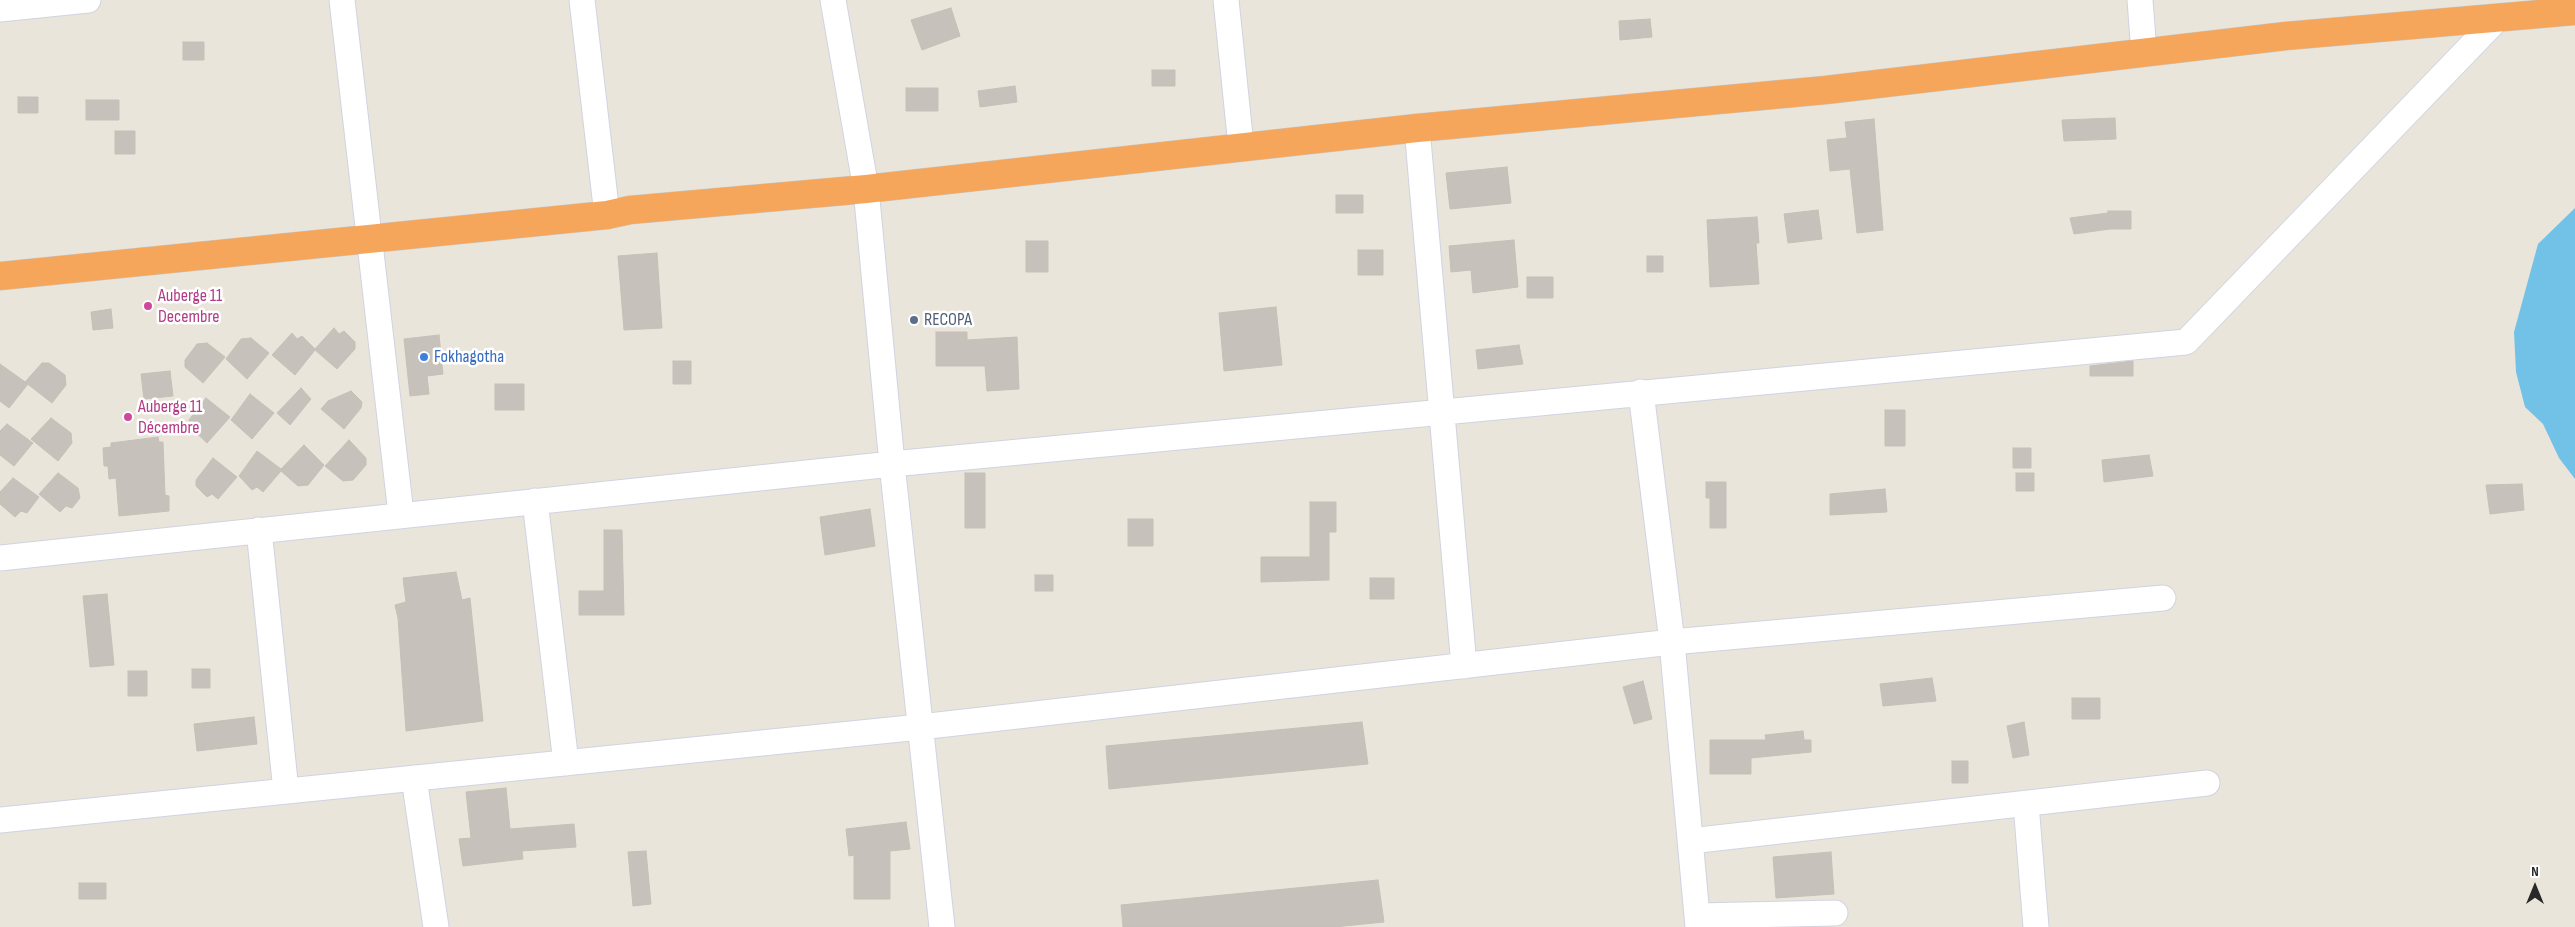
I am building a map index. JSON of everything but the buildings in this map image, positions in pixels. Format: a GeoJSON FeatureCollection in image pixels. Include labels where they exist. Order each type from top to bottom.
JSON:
{"type":"FeatureCollection","features":[{"type":"Feature","properties":{"kind":"highway"},"geometry":{"type":"LineString","coordinates":[[0,276],[607,216],[630,210],[866,189],[1417,128],[1826,90],[2286,36],[2575,11]]}},
{"type":"Feature","properties":{"kind":"street"},"geometry":{"type":"LineString","coordinates":[[0,9],[88,0]]}},
{"type":"Feature","properties":{"kind":"street"},"geometry":{"type":"LineString","coordinates":[[342,0],[402,514]]}},
{"type":"Feature","properties":{"kind":"street"},"geometry":{"type":"LineString","coordinates":[[582,0],[607,216]]}},
{"type":"Feature","properties":{"kind":"street"},"geometry":{"type":"LineString","coordinates":[[833,0],[866,189],[892,464],[942,927]]}},
{"type":"Feature","properties":{"kind":"street"},"geometry":{"type":"LineString","coordinates":[[1226,0],[1241,146]]}},
{"type":"Feature","properties":{"kind":"street"},"geometry":{"type":"LineString","coordinates":[[2140,0],[2144,53]]}},
{"type":"Feature","properties":{"kind":"street"},"geometry":{"type":"LineString","coordinates":[[0,558],[402,514],[892,464],[1443,410],[2186,342],[2498,18]]}},
{"type":"Feature","properties":{"kind":"street"},"geometry":{"type":"LineString","coordinates":[[1417,128],[1464,666]]}},
{"type":"Feature","properties":{"kind":"street"},"geometry":{"type":"LineString","coordinates":[[1641,392],[1672,642],[1698,922],[1766,921],[1835,913]]}},
{"type":"Feature","properties":{"kind":"street"},"geometry":{"type":"LineString","coordinates":[[534,501],[566,763]]}},
{"type":"Feature","properties":{"kind":"street"},"geometry":{"type":"LineString","coordinates":[[259,530],[286,791]]}},
{"type":"Feature","properties":{"kind":"street"},"geometry":{"type":"LineString","coordinates":[[0,820],[920,727],[1672,642],[2163,598]]}},
{"type":"Feature","properties":{"kind":"street"},"geometry":{"type":"LineString","coordinates":[[414,778],[436,927]]}},
{"type":"Feature","properties":{"kind":"street"},"geometry":{"type":"LineString","coordinates":[[1690,841],[2207,783]]}},
{"type":"Feature","properties":{"kind":"street"},"geometry":{"type":"LineString","coordinates":[[2026,804],[2036,927]]}},
{"type":"Feature","properties":{"kind":"water"},"geometry":{"type":"Polygon","coordinates":[[[2575,208],[2575,479],[2559,458],[2543,424],[2525,407],[2516,372],[2514,332],[2538,244],[2575,208]]]}},
{"type":"Feature","properties":{"kind":"place","name":"Auberge 11 Decembre"},"geometry":{"type":"Point","coordinates":[148,306]}},
{"type":"Feature","properties":{"kind":"place","name":"RECOPA"},"geometry":{"type":"Point","coordinates":[914,320]}},
{"type":"Feature","properties":{"kind":"place","name":"Fokhagotha"},"geometry":{"type":"Point","coordinates":[424,357]}},
{"type":"Feature","properties":{"kind":"place","name":"Auberge 11 Décembre"},"geometry":{"type":"Point","coordinates":[128,417]}}]}
